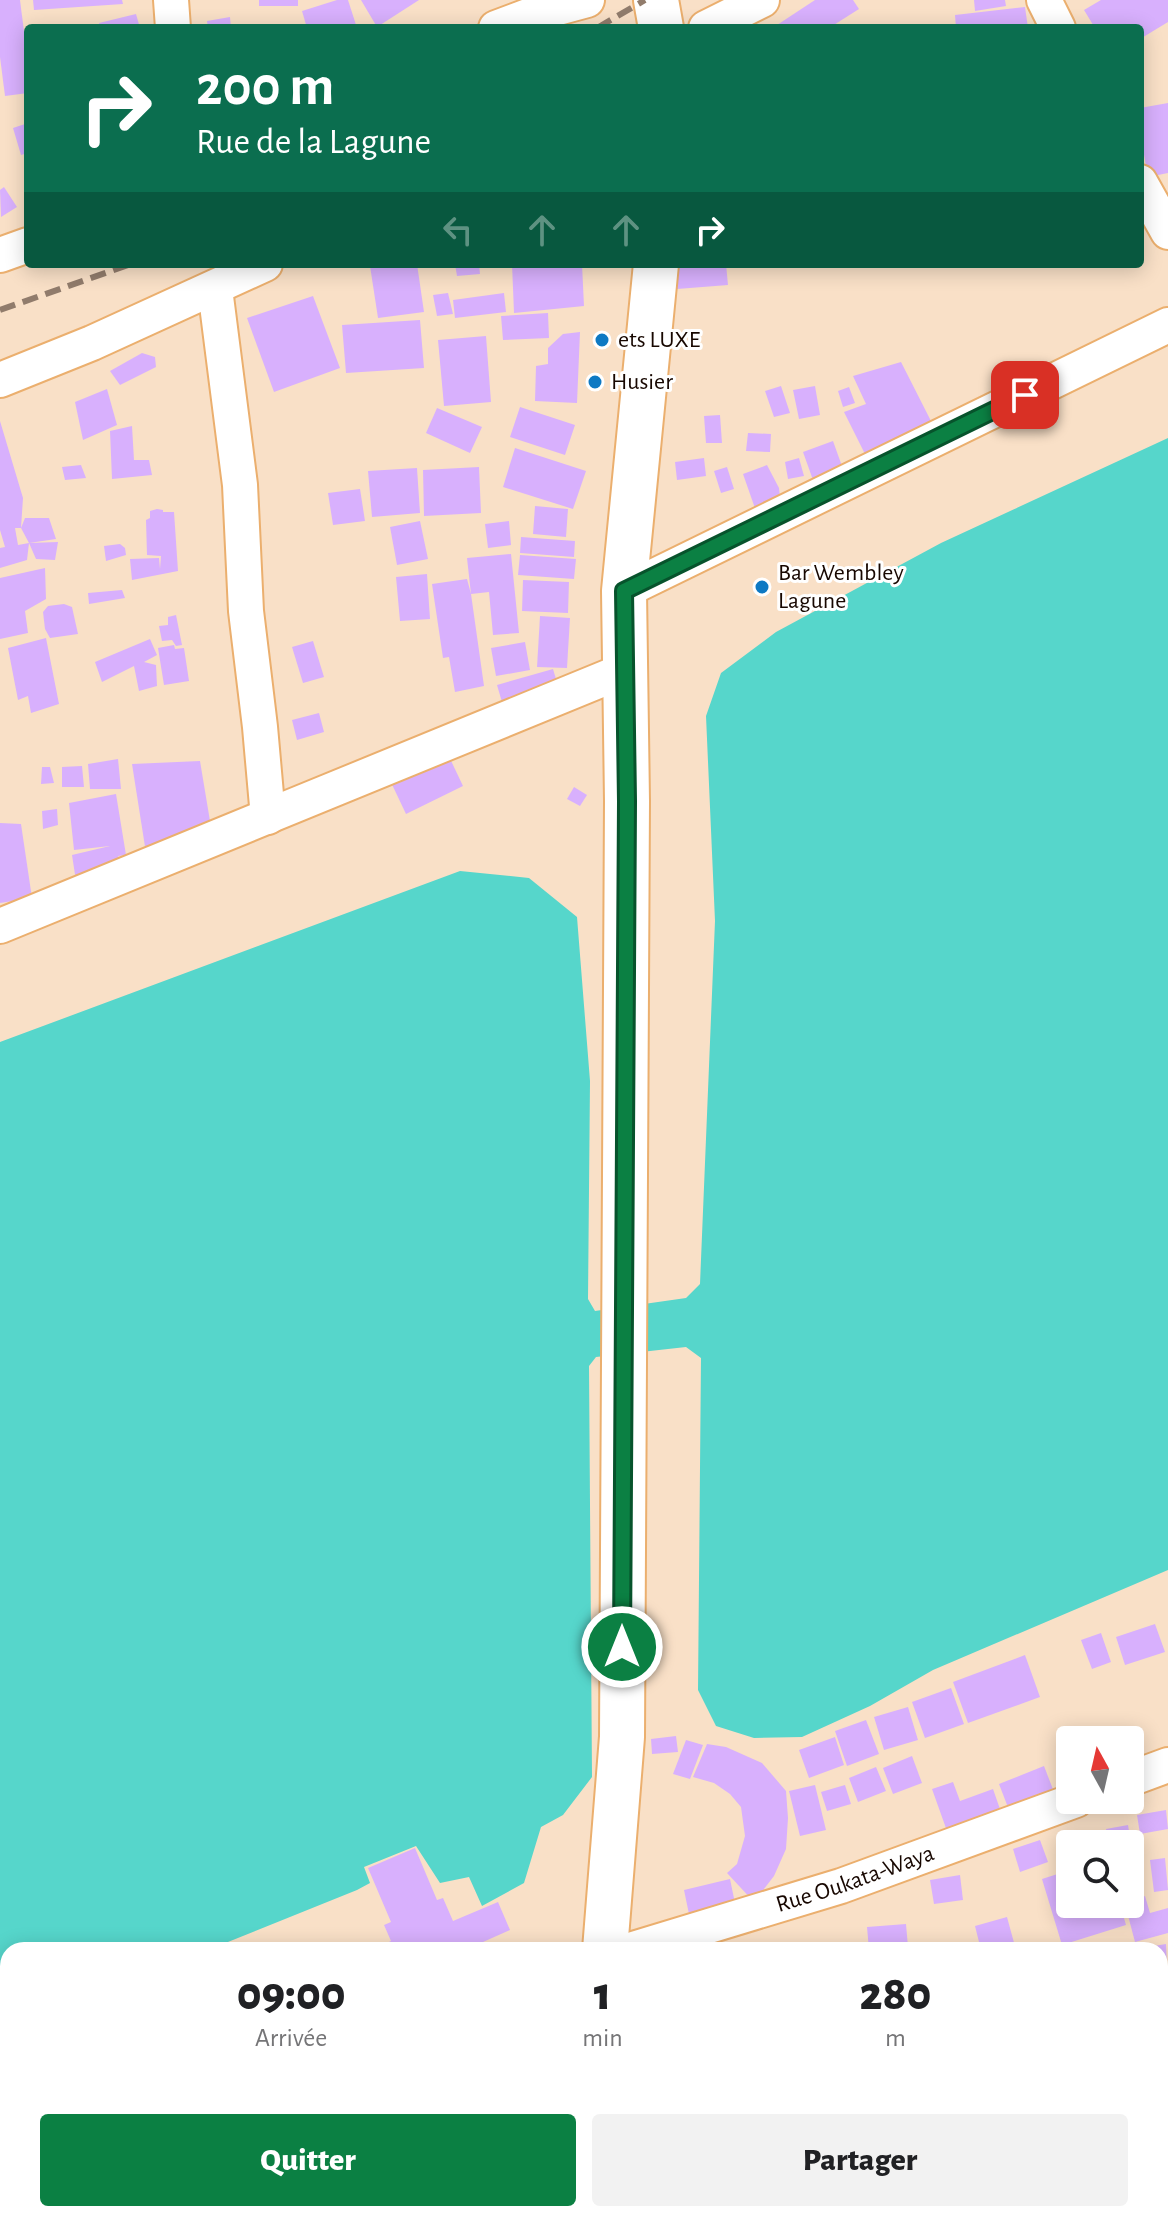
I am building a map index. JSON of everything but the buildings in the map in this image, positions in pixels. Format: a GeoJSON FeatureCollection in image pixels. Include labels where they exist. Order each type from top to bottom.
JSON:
{"type":"FeatureCollection","features":[{"type":"Feature","properties":{"kind":"main road"},"geometry":{"type":"LineString","coordinates":[[656,0],[660,24]]}},
{"type":"Feature","properties":{"kind":"main road"},"geometry":{"type":"LineString","coordinates":[[606,1942],[622,1737],[627,801],[624,591],[656,268]]}},
{"type":"Feature","properties":{"kind":"street"},"geometry":{"type":"LineString","coordinates":[[171,0],[173,24]]}},
{"type":"Feature","properties":{"kind":"street"},"geometry":{"type":"LineString","coordinates":[[507,24],[587,0]]}},
{"type":"Feature","properties":{"kind":"street"},"geometry":{"type":"LineString","coordinates":[[714,24],[762,0]]}},
{"type":"Feature","properties":{"kind":"street"},"geometry":{"type":"LineString","coordinates":[[1044,0],[1056,24]]}},
{"type":"Feature","properties":{"kind":"street"},"geometry":{"type":"LineString","coordinates":[[1144,189],[1168,232]]}},
{"type":"Feature","properties":{"kind":"street"},"geometry":{"type":"LineString","coordinates":[[0,255],[24,246]]}},
{"type":"Feature","properties":{"kind":"street"},"geometry":{"type":"LineString","coordinates":[[0,380],[92,343],[257,268]]}},
{"type":"Feature","properties":{"kind":"street"},"geometry":{"type":"LineString","coordinates":[[215,289],[240,485],[246,611],[268,817]]}},
{"type":"Feature","properties":{"kind":"street"},"geometry":{"type":"LineString","coordinates":[[624,591],[1168,325]]}},
{"type":"Feature","properties":{"kind":"street"},"geometry":{"type":"LineString","coordinates":[[0,926],[625,670]]}},
{"type":"Feature","properties":{"kind":"street"},"geometry":{"type":"LineString","coordinates":[[1144,1774],[1168,1765]]}},
{"type":"Feature","properties":{"kind":"street","name":"Rue Oukata-Waya"},"geometry":{"type":"LineString","coordinates":[[656,1942],[841,1886],[1056,1807]]}},
{"type":"Feature","properties":{"kind":"water"},"geometry":{"type":"Polygon","coordinates":[[[1168,438],[1168,1570],[933,1670],[870,1706],[802,1737],[754,1738],[716,1726],[698,1690],[701,1358],[686,1347],[596,1357],[589,1366],[592,1777],[563,1815],[541,1827],[524,1883],[482,1906],[469,1877],[440,1883],[416,1846],[364,1867],[370,1883],[357,1890],[228,1942],[0,1942],[0,1042],[460,871],[529,878],[577,917],[590,1081],[588,1299],[595,1311],[686,1298],[700,1284],[715,921],[706,716],[721,673],[776,632],[941,543],[1168,438]]]}},
{"type":"Feature","properties":{"kind":"railway"},"geometry":{"type":"LineString","coordinates":[[604,24],[645,0]]}},
{"type":"Feature","properties":{"kind":"railway"},"geometry":{"type":"LineString","coordinates":[[0,310],[120,268]]}},
{"type":"Feature","properties":{"kind":"place","name":"ets LUXE"},"geometry":{"type":"Point","coordinates":[602,340]}},
{"type":"Feature","properties":{"kind":"place","name":"Husier"},"geometry":{"type":"Point","coordinates":[595,382]}},
{"type":"Feature","properties":{"kind":"place","name":"Bar Wembley Lagune"},"geometry":{"type":"Point","coordinates":[762,587]}},
{"type":"Feature","properties":{"kind":"route"},"geometry":{"type":"LineString","coordinates":[[622,1647],[627,801],[624,591],[1025,395]]}}]}
